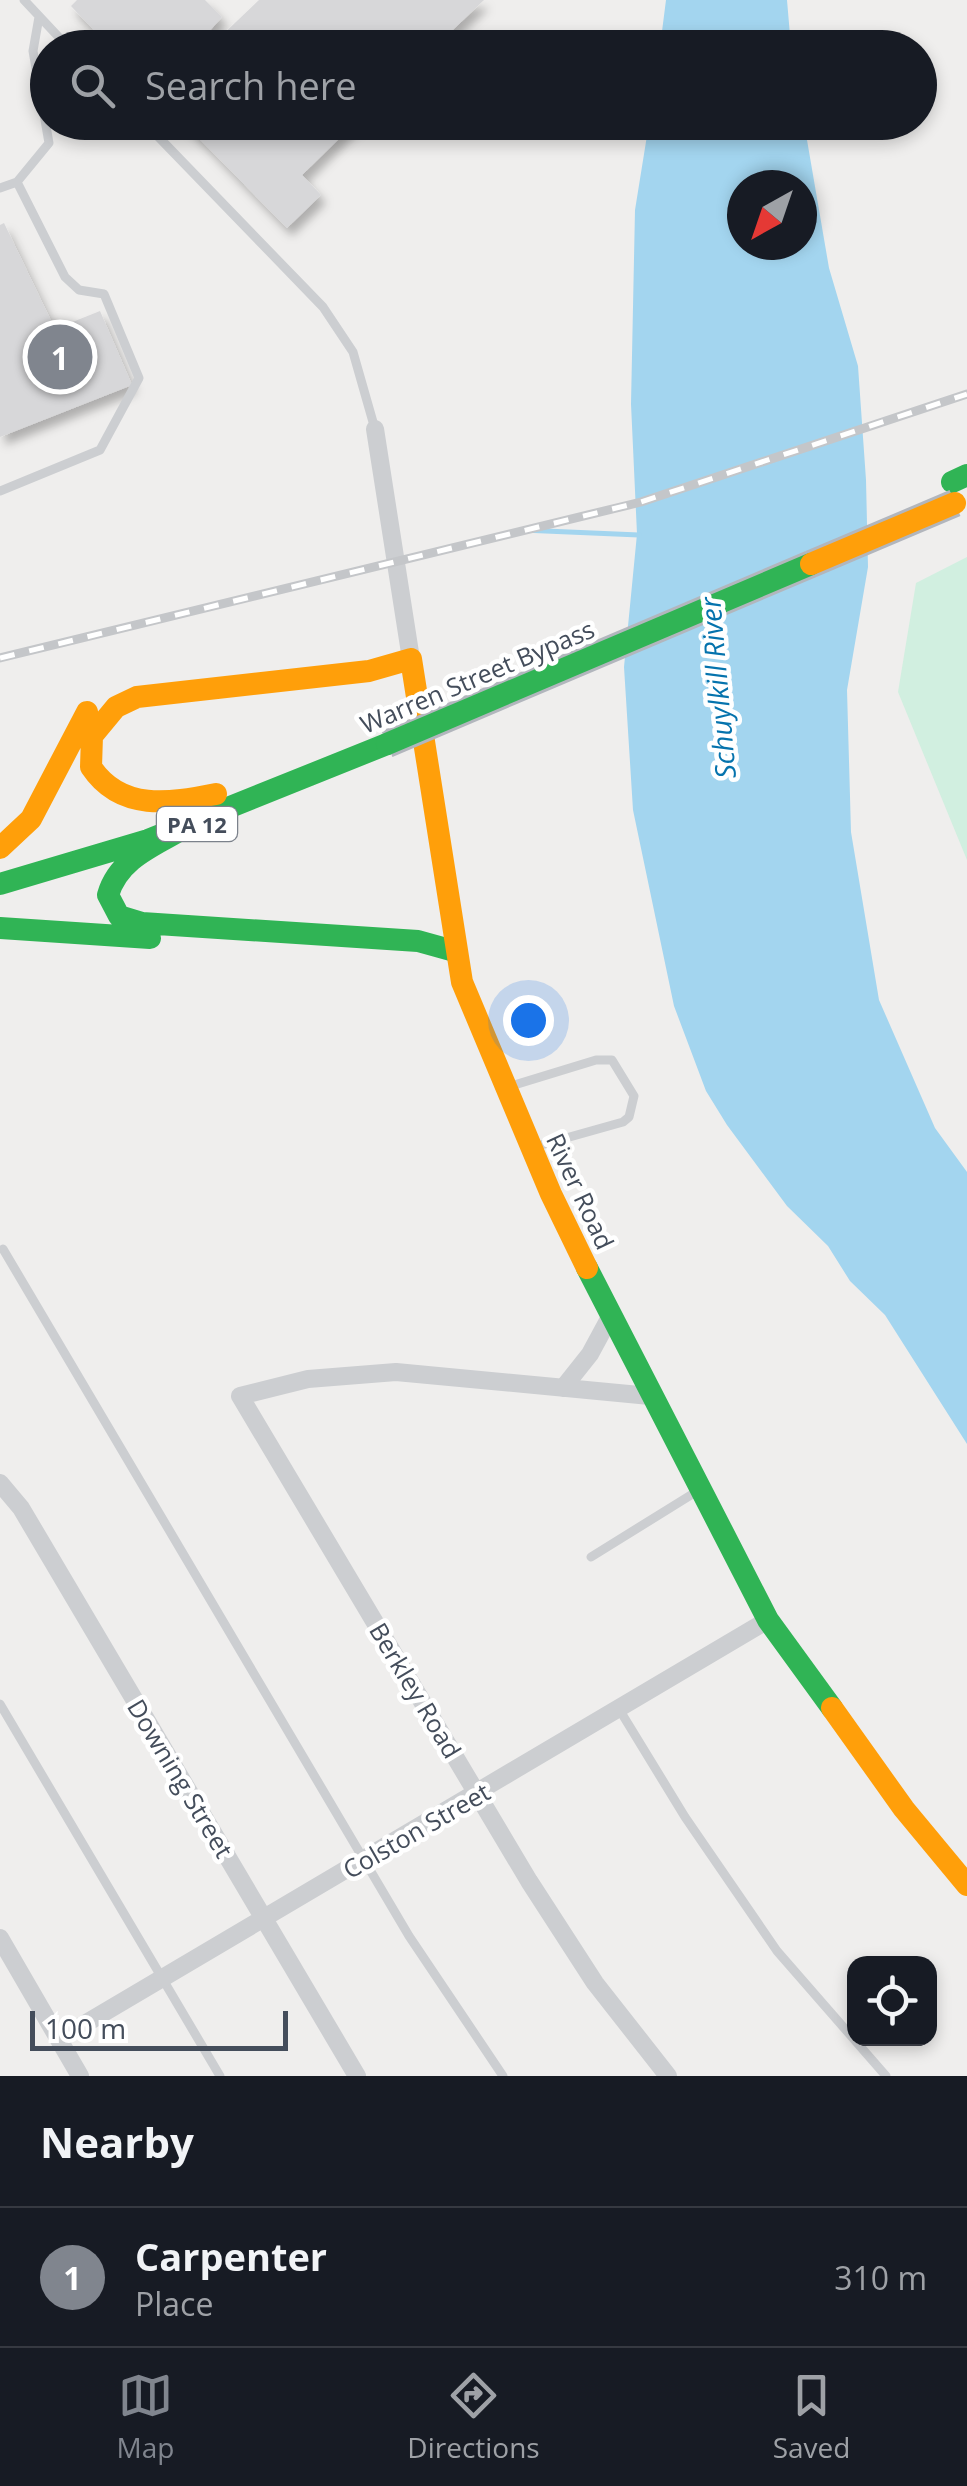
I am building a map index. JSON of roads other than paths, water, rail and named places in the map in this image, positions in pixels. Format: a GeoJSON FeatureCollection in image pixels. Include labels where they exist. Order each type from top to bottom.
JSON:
{"type":"FeatureCollection","features":[{"type":"Feature","properties":{"kind":"main road","name":"Warren Street Bypass"},"geometry":{"type":"LineString","coordinates":[[0,884],[91,861],[182,830],[385,734],[960,489]]}},
{"type":"Feature","properties":{"kind":"main road"},"geometry":{"type":"LineString","coordinates":[[0,848],[36,815],[84,714],[118,689],[148,681],[367,657],[411,659]]}},
{"type":"Feature","properties":{"kind":"main road"},"geometry":{"type":"LineString","coordinates":[[216,794],[156,804],[116,794],[92,768],[88,748],[94,728],[112,708],[136,697],[368,670],[411,659]]}},
{"type":"Feature","properties":{"kind":"main road","name":"River Road"},"geometry":{"type":"LineString","coordinates":[[411,659],[454,951],[471,1008],[531,1148],[610,1317],[768,1620],[904,1810],[967,1885]]}},
{"type":"Feature","properties":{"kind":"main road","name":"Warren Street Bypass"},"geometry":{"type":"LineString","coordinates":[[0,860],[84,840],[385,734]]}},
{"type":"Feature","properties":{"kind":"main road"},"geometry":{"type":"LineString","coordinates":[[182,830],[128,862],[113,877],[108,896],[119,916],[142,923],[418,942],[454,951]]}},
{"type":"Feature","properties":{"kind":"main road"},"geometry":{"type":"LineString","coordinates":[[0,928],[417,956],[454,951]]}},
{"type":"Feature","properties":{"kind":"street","name":"River Road"},"geometry":{"type":"LineString","coordinates":[[375,429],[411,659]]}},
{"type":"Feature","properties":{"kind":"street"},"geometry":{"type":"LineString","coordinates":[[564,1388],[590,1354],[610,1317]]}},
{"type":"Feature","properties":{"kind":"street","name":"Berkley Road"},"geometry":{"type":"LineString","coordinates":[[564,1388],[396,1372],[308,1378],[240,1396],[562,1934],[668,2076]]}},
{"type":"Feature","properties":{"kind":"street"},"geometry":{"type":"LineString","coordinates":[[564,1388],[650,1396]]}},
{"type":"Feature","properties":{"kind":"street","name":"Downing Street"},"geometry":{"type":"LineString","coordinates":[[0,1482],[22,1508],[357,2076]]}},
{"type":"Feature","properties":{"kind":"street","name":"Colston Street"},"geometry":{"type":"LineString","coordinates":[[62,2038],[768,1620]]}},
{"type":"Feature","properties":{"kind":"street"},"geometry":{"type":"LineString","coordinates":[[0,1938],[62,2038],[80,2076]]}},
{"type":"Feature","properties":{"kind":"lane"},"geometry":{"type":"LineString","coordinates":[[24,0],[53,30]]}},
{"type":"Feature","properties":{"kind":"lane"},"geometry":{"type":"LineString","coordinates":[[37,30],[39,16]]}},
{"type":"Feature","properties":{"kind":"lane"},"geometry":{"type":"LineString","coordinates":[[0,188],[16,182],[48,140]]}},
{"type":"Feature","properties":{"kind":"lane"},"geometry":{"type":"LineString","coordinates":[[161,140],[323,307],[353,352],[375,429]]}},
{"type":"Feature","properties":{"kind":"lane"},"geometry":{"type":"LineString","coordinates":[[0,491],[100,450],[138,378],[104,294],[79,290],[65,277],[16,182]]}},
{"type":"Feature","properties":{"kind":"lane"},"geometry":{"type":"LineString","coordinates":[[505,1088],[596,1060],[612,1060],[628,1081],[634,1106],[623,1122],[531,1148]]}},
{"type":"Feature","properties":{"kind":"lane"},"geometry":{"type":"LineString","coordinates":[[3,1249],[420,1952],[503,2076]]}},
{"type":"Feature","properties":{"kind":"lane"},"geometry":{"type":"LineString","coordinates":[[591,1558],[701,1489]]}},
{"type":"Feature","properties":{"kind":"lane"},"geometry":{"type":"LineString","coordinates":[[0,1704],[220,2076]]}},
{"type":"Feature","properties":{"kind":"lane"},"geometry":{"type":"LineString","coordinates":[[619,1709],[685,1817],[777,1951],[886,2076]]}},
{"type":"Feature","properties":{"kind":"water"},"geometry":{"type":"Polygon","coordinates":[[[666,0],[787,0],[790,30],[662,30],[666,0]]]}},
{"type":"Feature","properties":{"kind":"water","name":"Schuylkill River"},"geometry":{"type":"Polygon","coordinates":[[[646,140],[807,140],[812,170],[727,170],[727,260],[817,260],[817,198],[829,268],[858,366],[866,480],[868,567],[847,690],[851,832],[879,1000],[935,1128],[967,1172],[967,1444],[885,1315],[850,1281],[828,1246],[787,1206],[727,1125],[706,1091],[674,1006],[633,810],[624,667],[637,534],[631,404],[635,210],[646,140]]]}},
{"type":"Feature","properties":{"kind":"waterway"},"geometry":{"type":"LineString","coordinates":[[522,530],[639,535]]}},
{"type":"Feature","properties":{"kind":"railway"},"geometry":{"type":"LineString","coordinates":[[0,658],[641,502],[967,394]]}},
{"type":"Feature","properties":{"kind":"place","name":"Carpenter"},"geometry":{"type":"Point","coordinates":[60,357]}}]}
